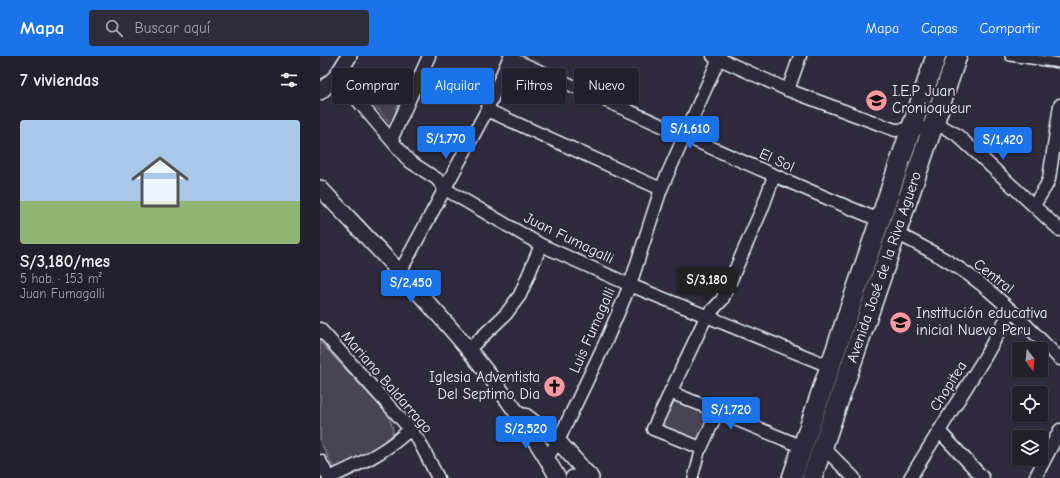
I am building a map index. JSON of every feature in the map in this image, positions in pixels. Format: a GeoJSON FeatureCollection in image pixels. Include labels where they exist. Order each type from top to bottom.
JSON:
{"type":"FeatureCollection","features":[{"type":"Feature","properties":{"kind":"main road","name":"Avenida José de la Riva Aguero"},"geometry":{"type":"LineString","coordinates":[[792,478],[936,56]]}},
{"type":"Feature","properties":{"kind":"main road","name":"Avenida José de la Riva Aguero"},"geometry":{"type":"LineString","coordinates":[[812,478],[957,56]]}},
{"type":"Feature","properties":{"kind":"street"},"geometry":{"type":"LineString","coordinates":[[342,68],[349,56]]}},
{"type":"Feature","properties":{"kind":"street"},"geometry":{"type":"LineString","coordinates":[[392,138],[429,56]]}},
{"type":"Feature","properties":{"kind":"street"},"geometry":{"type":"LineString","coordinates":[[788,90],[800,56]]}},
{"type":"Feature","properties":{"kind":"street"},"geometry":{"type":"LineString","coordinates":[[1010,56],[1060,62]]}},
{"type":"Feature","properties":{"kind":"street"},"geometry":{"type":"LineString","coordinates":[[400,272],[487,110],[510,57]]}},
{"type":"Feature","properties":{"kind":"street","name":"El Sol"},"geometry":{"type":"LineString","coordinates":[[510,57],[684,134],[774,176],[879,220]]}},
{"type":"Feature","properties":{"kind":"street"},"geometry":{"type":"LineString","coordinates":[[717,57],[788,90],[895,130],[943,127],[956,134],[1060,230]]}},
{"type":"Feature","properties":{"kind":"street","name":"Luis Fumagalli"},"geometry":{"type":"LineString","coordinates":[[547,458],[558,441],[606,341],[630,285],[661,189],[717,57]]}},
{"type":"Feature","properties":{"kind":"street"},"geometry":{"type":"LineString","coordinates":[[320,92],[332,81]]}},
{"type":"Feature","properties":{"kind":"street","name":"Juan Fumagalli"},"geometry":{"type":"LineString","coordinates":[[362,104],[410,161],[437,179],[445,189],[541,245],[706,317],[829,366]]}},
{"type":"Feature","properties":{"kind":"street"},"geometry":{"type":"LineString","coordinates":[[1034,205],[1049,179],[1060,105]]}},
{"type":"Feature","properties":{"kind":"street"},"geometry":{"type":"LineString","coordinates":[[487,110],[661,189]]}},
{"type":"Feature","properties":{"kind":"street"},"geometry":{"type":"LineString","coordinates":[[701,448],[653,429],[706,317],[722,300],[762,209],[774,176]]}},
{"type":"Feature","properties":{"kind":"street"},"geometry":{"type":"LineString","coordinates":[[320,188],[400,272],[470,349],[516,409],[558,478]]}},
{"type":"Feature","properties":{"kind":"street","name":"Central"},"geometry":{"type":"LineString","coordinates":[[896,233],[925,248],[972,277],[1011,310],[1060,359]]}},
{"type":"Feature","properties":{"kind":"street"},"geometry":{"type":"LineString","coordinates":[[470,349],[506,314],[520,295],[541,245]]}},
{"type":"Feature","properties":{"kind":"street","name":"Chopitea"},"geometry":{"type":"LineString","coordinates":[[910,478],[985,357],[1011,310]]}},
{"type":"Feature","properties":{"kind":"street","name":"Mariano Baldarrago"},"geometry":{"type":"LineString","coordinates":[[320,329],[410,429],[419,442],[438,478]]}},
{"type":"Feature","properties":{"kind":"street"},"geometry":{"type":"LineString","coordinates":[[670,392],[803,447]]}},
{"type":"Feature","properties":{"kind":"street"},"geometry":{"type":"LineString","coordinates":[[516,409],[558,441],[590,477]]}},
{"type":"Feature","properties":{"kind":"street"},"geometry":{"type":"LineString","coordinates":[[693,478],[701,448],[717,412]]}},
{"type":"Feature","properties":{"kind":"street"},"geometry":{"type":"LineString","coordinates":[[320,461],[329,478],[379,454],[397,442],[410,429]]}},
{"type":"Feature","properties":{"kind":"street"},"geometry":{"type":"LineString","coordinates":[[1035,478],[1060,430]]}},
{"type":"Feature","properties":{"kind":"street"},"geometry":{"type":"LineString","coordinates":[[939,431],[983,478]]}},
{"type":"Feature","properties":{"kind":"street"},"geometry":{"type":"LineString","coordinates":[[823,447],[854,478]]}},
{"type":"Feature","properties":{"kind":"street"},"geometry":{"type":"LineString","coordinates":[[573,478],[590,477]]}},
{"type":"Feature","properties":{"kind":"shaded area"},"geometry":{"type":"Polygon","coordinates":[[[373,104],[398,104],[391,124],[373,104]]]}},
{"type":"Feature","properties":{"kind":"shaded area"},"geometry":{"type":"Polygon","coordinates":[[[320,342],[389,416],[393,429],[392,439],[335,471],[320,441],[320,342]]]}},
{"type":"Feature","properties":{"kind":"shaded area"},"geometry":{"type":"Polygon","coordinates":[[[671,398],[711,414],[697,443],[658,425],[671,398]]]}},
{"type":"Feature","properties":{"kind":"place","name":"I.E.P Juan Cronioqueur"},"geometry":{"type":"Point","coordinates":[877,100]}},
{"type":"Feature","properties":{"kind":"place","name":"Institución educativa inicial Nuevo Peru"},"geometry":{"type":"Point","coordinates":[900,322]}},
{"type":"Feature","properties":{"kind":"place","name":"Iglesia Adventista Del Septimo Dia"},"geometry":{"type":"Point","coordinates":[555,386]}}]}
